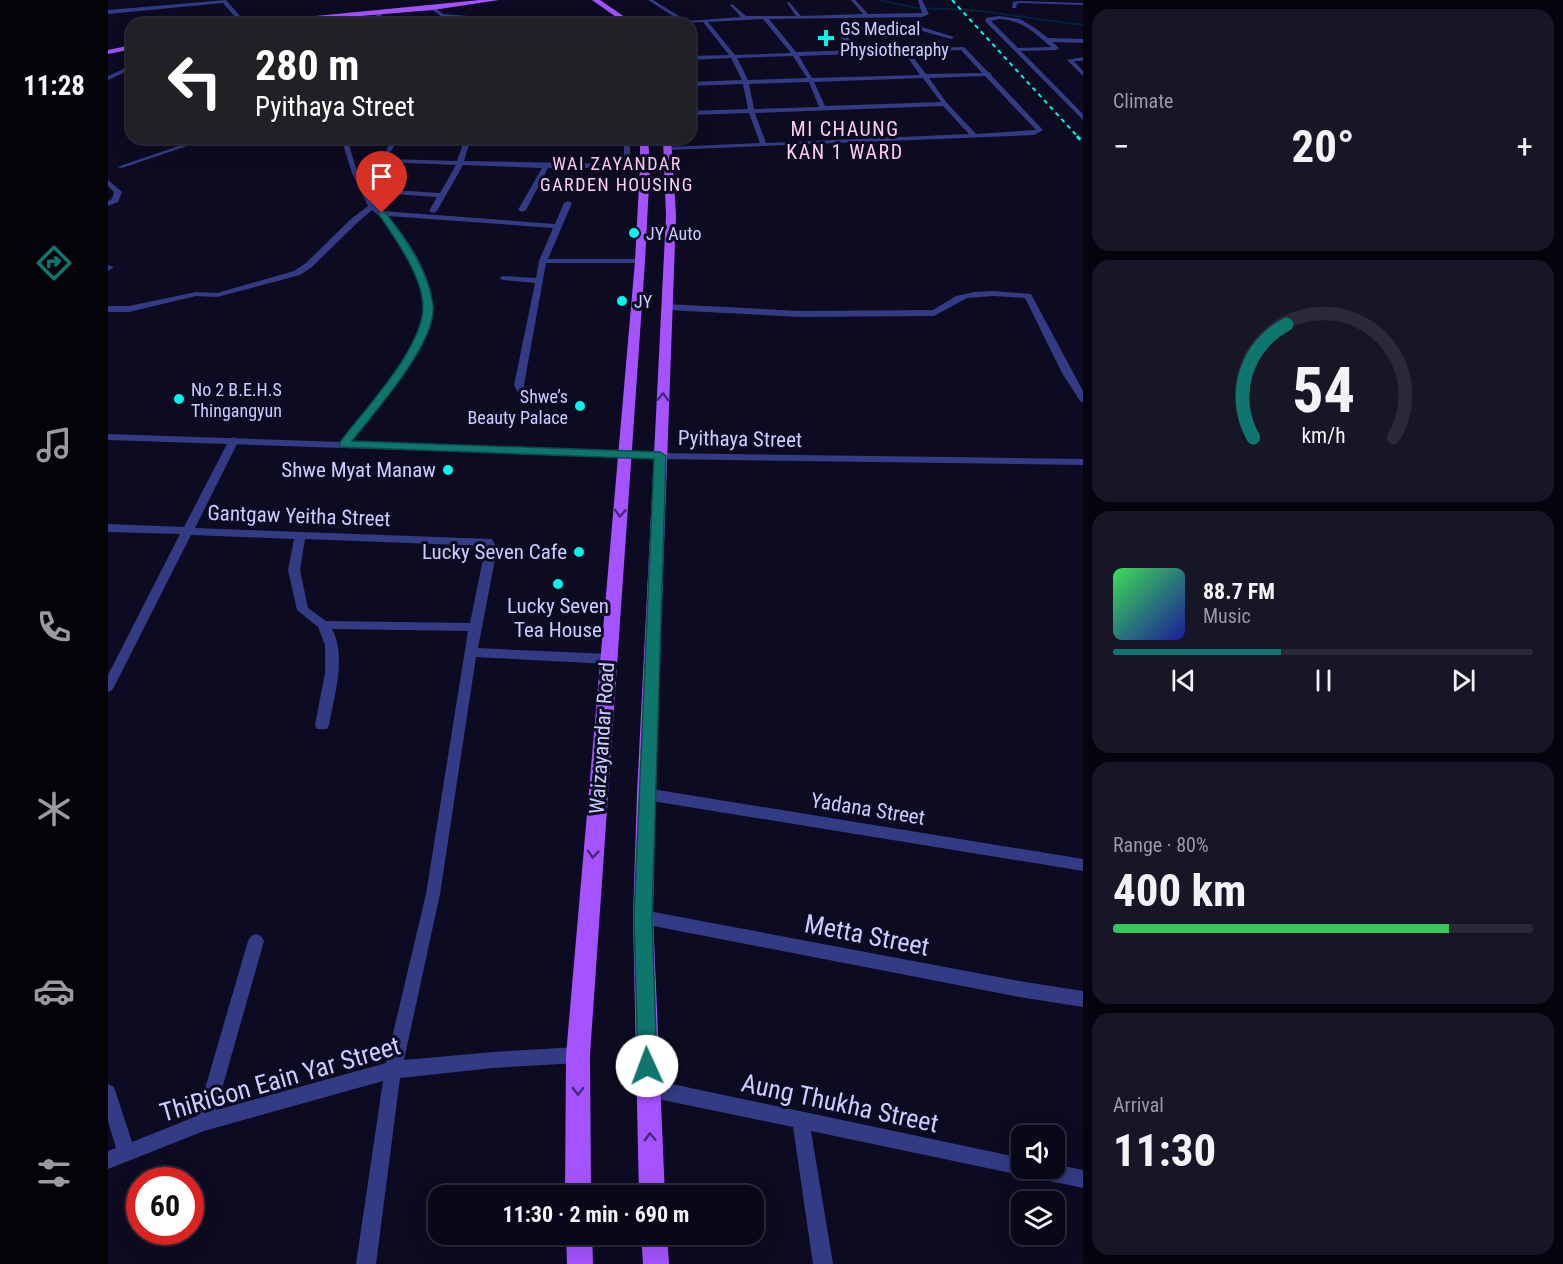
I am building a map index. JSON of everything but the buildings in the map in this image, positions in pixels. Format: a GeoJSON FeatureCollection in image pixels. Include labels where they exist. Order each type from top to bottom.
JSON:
{"type":"FeatureCollection","features":[{"type":"Feature","properties":{"kind":"main road"},"geometry":{"type":"LineString","coordinates":[[595,0],[622,18]]}},
{"type":"Feature","properties":{"kind":"main road"},"geometry":{"type":"LineString","coordinates":[[340,18],[500,1]]}},
{"type":"Feature","properties":{"kind":"main road"},"geometry":{"type":"LineString","coordinates":[[587,5],[606,18]]}},
{"type":"Feature","properties":{"kind":"main road"},"geometry":{"type":"LineString","coordinates":[[316,18],[435,9]]}},
{"type":"Feature","properties":{"kind":"main road"},"geometry":{"type":"LineString","coordinates":[[108,51],[126,47]]}},
{"type":"Feature","properties":{"kind":"main road","name":"Waizayandar Road"},"geometry":{"type":"LineString","coordinates":[[644,144],[645,166],[657,215],[667,307],[646,794],[643,917],[652,1185]]}},
{"type":"Feature","properties":{"kind":"main road","name":"Waizayandar Road"},"geometry":{"type":"LineString","coordinates":[[578,1185],[578,1055],[640,261],[657,215],[672,145]]}},
{"type":"Feature","properties":{"kind":"main road"},"geometry":{"type":"LineString","coordinates":[[579,1245],[580,1264]]}},
{"type":"Feature","properties":{"kind":"main road"},"geometry":{"type":"LineString","coordinates":[[655,1245],[656,1264]]}},
{"type":"Feature","properties":{"kind":"street"},"geometry":{"type":"LineString","coordinates":[[108,12],[224,0],[238,18]]}},
{"type":"Feature","properties":{"kind":"street"},"geometry":{"type":"LineString","coordinates":[[650,0],[681,18]]}},
{"type":"Feature","properties":{"kind":"street"},"geometry":{"type":"LineString","coordinates":[[696,20],[867,16],[924,10],[920,0]]}},
{"type":"Feature","properties":{"kind":"street"},"geometry":{"type":"LineString","coordinates":[[853,1],[867,16]]}},
{"type":"Feature","properties":{"kind":"street"},"geometry":{"type":"LineString","coordinates":[[1014,7],[1015,3],[1020,2],[1049,1],[1083,4]]}},
{"type":"Feature","properties":{"kind":"street"},"geometry":{"type":"LineString","coordinates":[[789,3],[800,17]]}},
{"type":"Feature","properties":{"kind":"street"},"geometry":{"type":"LineString","coordinates":[[732,4],[744,18]]}},
{"type":"Feature","properties":{"kind":"street"},"geometry":{"type":"LineString","coordinates":[[435,9],[442,15],[472,18]]}},
{"type":"Feature","properties":{"kind":"street"},"geometry":{"type":"LineString","coordinates":[[508,10],[510,18]]}},
{"type":"Feature","properties":{"kind":"street"},"geometry":{"type":"LineString","coordinates":[[842,17],[863,29],[890,27],[895,32],[904,34],[915,32],[912,28],[942,33],[951,37]]}},
{"type":"Feature","properties":{"kind":"street"},"geometry":{"type":"LineString","coordinates":[[765,18],[786,39],[813,80],[823,108]]}},
{"type":"Feature","properties":{"kind":"street"},"geometry":{"type":"LineString","coordinates":[[1017,50],[1056,48],[1021,20],[988,19],[1017,50],[1083,118]]}},
{"type":"Feature","properties":{"kind":"street"},"geometry":{"type":"LineString","coordinates":[[704,20],[733,56],[746,82],[752,111],[764,145]]}},
{"type":"Feature","properties":{"kind":"street"},"geometry":{"type":"LineString","coordinates":[[843,37],[866,51]]}},
{"type":"Feature","properties":{"kind":"street"},"geometry":{"type":"LineString","coordinates":[[1046,40],[1083,41]]}},
{"type":"Feature","properties":{"kind":"street"},"geometry":{"type":"LineString","coordinates":[[672,145],[764,145],[1034,133],[1040,130],[966,50],[958,48],[696,58]]}},
{"type":"Feature","properties":{"kind":"street"},"geometry":{"type":"LineString","coordinates":[[905,50],[945,104],[974,135]]}},
{"type":"Feature","properties":{"kind":"street"},"geometry":{"type":"LineString","coordinates":[[1083,59],[1070,60],[1083,74]]}},
{"type":"Feature","properties":{"kind":"street"},"geometry":{"type":"LineString","coordinates":[[108,78],[126,70]]}},
{"type":"Feature","properties":{"kind":"street"},"geometry":{"type":"LineString","coordinates":[[696,84],[989,74]]}},
{"type":"Feature","properties":{"kind":"street"},"geometry":{"type":"LineString","coordinates":[[696,113],[945,104]]}},
{"type":"Feature","properties":{"kind":"street"},"geometry":{"type":"LineString","coordinates":[[120,167],[190,144]]}},
{"type":"Feature","properties":{"kind":"street"},"geometry":{"type":"LineString","coordinates":[[344,444],[416,349],[426,326],[428,306],[419,273],[397,233],[382,213],[372,207],[353,166],[346,144]]}},
{"type":"Feature","properties":{"kind":"street"},"geometry":{"type":"LineString","coordinates":[[391,144],[383,161],[546,166],[645,166]]}},
{"type":"Feature","properties":{"kind":"street"},"geometry":{"type":"LineString","coordinates":[[433,211],[460,164],[466,144]]}},
{"type":"Feature","properties":{"kind":"street"},"geometry":{"type":"LineString","coordinates":[[627,144],[627,166]]}},
{"type":"Feature","properties":{"kind":"street"},"geometry":{"type":"LineString","coordinates":[[522,210],[546,166]]}},
{"type":"Feature","properties":{"kind":"street"},"geometry":{"type":"LineString","coordinates":[[108,182],[118,192],[115,200],[108,204]]}},
{"type":"Feature","properties":{"kind":"street"},"geometry":{"type":"LineString","coordinates":[[376,191],[442,195]]}},
{"type":"Feature","properties":{"kind":"street"},"geometry":{"type":"LineString","coordinates":[[521,391],[519,385],[531,333],[543,261],[568,203]]}},
{"type":"Feature","properties":{"kind":"street"},"geometry":{"type":"LineString","coordinates":[[108,309],[129,309],[196,294],[217,295],[297,273],[309,265],[354,221],[372,207]]}},
{"type":"Feature","properties":{"kind":"street"},"geometry":{"type":"LineString","coordinates":[[382,213],[557,226]]}},
{"type":"Feature","properties":{"kind":"street"},"geometry":{"type":"LineString","coordinates":[[543,261],[640,261]]}},
{"type":"Feature","properties":{"kind":"street"},"geometry":{"type":"LineString","coordinates":[[503,278],[538,281]]}},
{"type":"Feature","properties":{"kind":"street"},"geometry":{"type":"LineString","coordinates":[[667,307],[801,314],[934,313],[950,306],[958,299],[972,296],[1028,296],[1067,373],[1083,399]]}},
{"type":"Feature","properties":{"kind":"street","name":"Pyithaya Street"},"geometry":{"type":"LineString","coordinates":[[108,437],[660,456],[1083,462]]}},
{"type":"Feature","properties":{"kind":"street"},"geometry":{"type":"LineString","coordinates":[[109,684],[234,440]]}},
{"type":"Feature","properties":{"kind":"street","name":"Gantgaw Yeitha Street"},"geometry":{"type":"LineString","coordinates":[[108,528],[488,542],[491,549],[475,627]]}},
{"type":"Feature","properties":{"kind":"street"},"geometry":{"type":"LineString","coordinates":[[300,535],[294,570],[303,610],[323,625],[331,643],[331,677],[322,725]]}},
{"type":"Feature","properties":{"kind":"street"},"geometry":{"type":"LineString","coordinates":[[323,625],[475,627],[433,894],[393,1070],[366,1264]]}},
{"type":"Feature","properties":{"kind":"street"},"geometry":{"type":"LineString","coordinates":[[471,652],[608,658]]}},
{"type":"Feature","properties":{"kind":"street","name":"Yadana Street"},"geometry":{"type":"LineString","coordinates":[[646,794],[1083,865]]}},
{"type":"Feature","properties":{"kind":"street","name":"Metta Street"},"geometry":{"type":"LineString","coordinates":[[643,917],[1019,989],[1083,999]]}},
{"type":"Feature","properties":{"kind":"street"},"geometry":{"type":"LineString","coordinates":[[204,1122],[256,941]]}},
{"type":"Feature","properties":{"kind":"street","name":"ThiRiGon Eain Yar Street"},"geometry":{"type":"LineString","coordinates":[[108,1160],[204,1122],[393,1070],[493,1060],[578,1055]]}},
{"type":"Feature","properties":{"kind":"street","name":"Aung Thukha Street"},"geometry":{"type":"LineString","coordinates":[[648,1088],[1011,1165]]}},
{"type":"Feature","properties":{"kind":"street"},"geometry":{"type":"LineString","coordinates":[[108,1093],[126,1151]]}},
{"type":"Feature","properties":{"kind":"street"},"geometry":{"type":"LineString","coordinates":[[801,1121],[823,1264]]}},
{"type":"Feature","properties":{"kind":"street"},"geometry":{"type":"LineString","coordinates":[[1065,1175],[1083,1179]]}},
{"type":"Feature","properties":{"kind":"waterway"},"geometry":{"type":"LineString","coordinates":[[879,0],[916,8],[972,10],[1083,25]]}},
{"type":"Feature","properties":{"kind":"railway"},"geometry":{"type":"LineString","coordinates":[[952,0],[1078,137]]}},
{"type":"Feature","properties":{"kind":"railway"},"geometry":{"type":"LineString","coordinates":[[1077,136],[1083,143]]}},
{"type":"Feature","properties":{"kind":"place","name":"GS Medical Physiotheraphy"},"geometry":{"type":"Point","coordinates":[826,38]}},
{"type":"Feature","properties":{"kind":"place","name":"JY Auto"},"geometry":{"type":"Point","coordinates":[634,233]}},
{"type":"Feature","properties":{"kind":"place","name":"JY"},"geometry":{"type":"Point","coordinates":[622,301]}},
{"type":"Feature","properties":{"kind":"place","name":"No 2 B.E.H.S Thingangyun"},"geometry":{"type":"Point","coordinates":[179,399]}},
{"type":"Feature","properties":{"kind":"place","name":"Shwe’s Beauty Palace"},"geometry":{"type":"Point","coordinates":[580,406]}},
{"type":"Feature","properties":{"kind":"place","name":"Shwe Myat Manaw"},"geometry":{"type":"Point","coordinates":[448,470]}},
{"type":"Feature","properties":{"kind":"place","name":"Lucky Seven Cafe"},"geometry":{"type":"Point","coordinates":[579,552]}},
{"type":"Feature","properties":{"kind":"place","name":"Lucky Seven Tea House"},"geometry":{"type":"Point","coordinates":[558,584]}},
{"type":"Feature","properties":{"kind":"district","name":"MI CHAUNG KAN 1 WARD"},"geometry":{"type":"Point","coordinates":[845,140]}},
{"type":"Feature","properties":{"kind":"district","name":"WAI ZAYANDAR GARDEN HOUSING"},"geometry":{"type":"Point","coordinates":[617,174]}},
{"type":"Feature","properties":{"kind":"route"},"geometry":{"type":"LineString","coordinates":[[382,213],[397,233],[419,273],[428,306],[426,326],[416,349],[344,444],[660,456],[643,917],[647,1066]]}}]}
